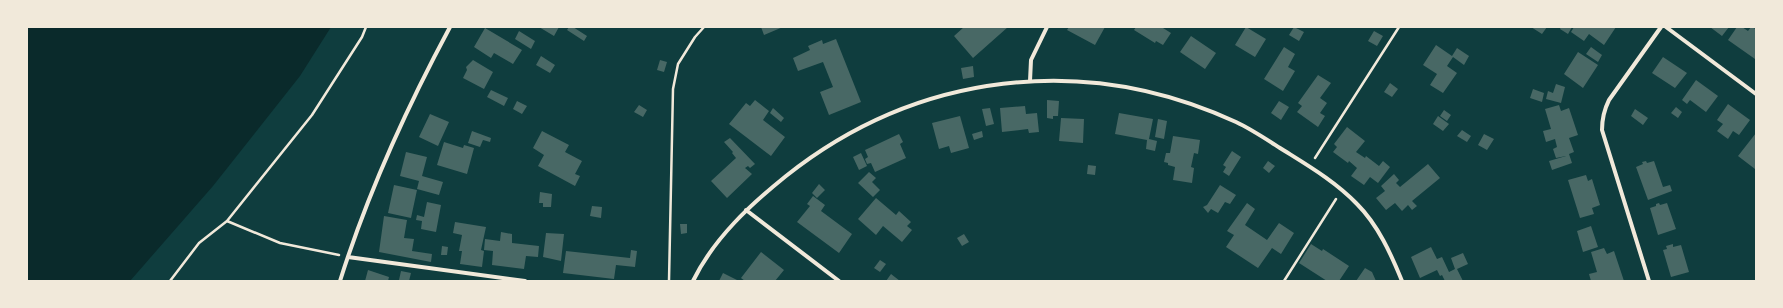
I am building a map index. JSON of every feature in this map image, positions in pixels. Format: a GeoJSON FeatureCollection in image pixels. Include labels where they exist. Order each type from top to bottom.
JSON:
{"type":"FeatureCollection","features":[{"type":"Feature","properties":{"kind":"street"},"geometry":{"type":"LineString","coordinates":[[340,281],[367,202],[407,108],[450,27]]}},
{"type":"Feature","properties":{"kind":"street"},"geometry":{"type":"LineString","coordinates":[[1030,81],[1031,60],[1047,27]]}},
{"type":"Feature","properties":{"kind":"street"},"geometry":{"type":"LineString","coordinates":[[1649,281],[1602,130],[1602,122],[1606,107],[1610,100],[1661,27]]}},
{"type":"Feature","properties":{"kind":"street"},"geometry":{"type":"LineString","coordinates":[[1666,27],[1756,94]]}},
{"type":"Feature","properties":{"kind":"street"},"geometry":{"type":"LineString","coordinates":[[693,281],[718,242],[746,210],[779,181],[826,146],[866,124],[903,108],[977,88],[1030,81],[1109,84],[1133,88],[1178,100],[1245,127],[1309,166],[1342,190],[1363,210],[1385,242],[1402,281]]}},
{"type":"Feature","properties":{"kind":"street"},"geometry":{"type":"LineString","coordinates":[[746,210],[840,281]]}},
{"type":"Feature","properties":{"kind":"street"},"geometry":{"type":"LineString","coordinates":[[348,257],[525,281]]}},
{"type":"Feature","properties":{"kind":"path"},"geometry":{"type":"LineString","coordinates":[[170,281],[199,243],[227,221],[312,115],[362,37],[366,27]]}},
{"type":"Feature","properties":{"kind":"path"},"geometry":{"type":"LineString","coordinates":[[669,281],[673,89],[678,64],[695,37],[704,27]]}},
{"type":"Feature","properties":{"kind":"path"},"geometry":{"type":"LineString","coordinates":[[1309,166],[1399,27]]}},
{"type":"Feature","properties":{"kind":"path"},"geometry":{"type":"LineString","coordinates":[[1284,281],[1342,190]]}},
{"type":"Feature","properties":{"kind":"path"},"geometry":{"type":"LineString","coordinates":[[227,221],[280,242],[348,257]]}},
{"type":"Feature","properties":{"kind":"water"},"geometry":{"type":"Polygon","coordinates":[[[27,27],[331,27],[300,76],[213,186],[130,281],[27,281],[27,27]]]}},
{"type":"Feature","properties":{"kind":"building"},"geometry":{"type":"Polygon","coordinates":[[[539,27],[559,27],[554,36],[539,27]]]}},
{"type":"Feature","properties":{"kind":"building"},"geometry":{"type":"Polygon","coordinates":[[[569,27],[573,27],[587,36],[584,41],[567,30],[569,27]]]}},
{"type":"Feature","properties":{"kind":"building"},"geometry":{"type":"Polygon","coordinates":[[[761,27],[783,27],[764,35],[761,27]]]}},
{"type":"Feature","properties":{"kind":"building"},"geometry":{"type":"Polygon","coordinates":[[[964,27],[1008,27],[973,58],[954,36],[964,27]]]}},
{"type":"Feature","properties":{"kind":"building"},"geometry":{"type":"Polygon","coordinates":[[[1069,27],[1105,27],[1095,45],[1067,30],[1069,27]]]}},
{"type":"Feature","properties":{"kind":"building"},"geometry":{"type":"Polygon","coordinates":[[[1136,27],[1164,27],[1163,28],[1171,33],[1163,45],[1156,41],[1155,43],[1134,30],[1136,27]]]}},
{"type":"Feature","properties":{"kind":"building"},"geometry":{"type":"Polygon","coordinates":[[[1246,27],[1266,39],[1255,57],[1235,45],[1246,27]]]}},
{"type":"Feature","properties":{"kind":"building"},"geometry":{"type":"Polygon","coordinates":[[[1294,27],[1304,32],[1299,41],[1289,35],[1294,27]]]}},
{"type":"Feature","properties":{"kind":"building"},"geometry":{"type":"Polygon","coordinates":[[[1531,27],[1547,27],[1542,34],[1531,27]]]}},
{"type":"Feature","properties":{"kind":"building"},"geometry":{"type":"Polygon","coordinates":[[[1561,27],[1572,27],[1568,34],[1560,29],[1561,27]]]}},
{"type":"Feature","properties":{"kind":"building"},"geometry":{"type":"Polygon","coordinates":[[[1574,27],[1616,27],[1604,45],[1589,34],[1584,41],[1571,32],[1574,27]]]}},
{"type":"Feature","properties":{"kind":"building"},"geometry":{"type":"Polygon","coordinates":[[[1710,27],[1729,27],[1722,36],[1710,27]]]}},
{"type":"Feature","properties":{"kind":"building"},"geometry":{"type":"Polygon","coordinates":[[[1737,27],[1742,27],[1748,31],[1751,27],[1756,29],[1755,59],[1728,40],[1737,27]]]}},
{"type":"Feature","properties":{"kind":"building"},"geometry":{"type":"Polygon","coordinates":[[[485,28],[522,50],[513,64],[494,53],[491,58],[474,47],[485,28]]]}},
{"type":"Feature","properties":{"kind":"building"},"geometry":{"type":"Polygon","coordinates":[[[519,31],[535,41],[531,49],[515,39],[519,31]]]}},
{"type":"Feature","properties":{"kind":"building"},"geometry":{"type":"Polygon","coordinates":[[[1374,31],[1383,36],[1377,46],[1368,41],[1374,31]]]}},
{"type":"Feature","properties":{"kind":"building"},"geometry":{"type":"Polygon","coordinates":[[[1191,36],[1216,53],[1205,69],[1180,52],[1191,36]]]}},
{"type":"Feature","properties":{"kind":"building"},"geometry":{"type":"Polygon","coordinates":[[[836,39],[861,102],[829,115],[820,92],[833,87],[823,62],[798,71],[793,58],[810,50],[808,46],[822,40],[823,44],[836,39]]]}},
{"type":"Feature","properties":{"kind":"building"},"geometry":{"type":"Polygon","coordinates":[[[1436,45],[1452,56],[1457,48],[1469,56],[1464,65],[1453,57],[1447,66],[1457,73],[1443,93],[1430,85],[1437,74],[1423,65],[1436,45]]]}},
{"type":"Feature","properties":{"kind":"building"},"geometry":{"type":"Polygon","coordinates":[[[1284,47],[1295,54],[1288,67],[1295,71],[1283,91],[1264,79],[1284,47]]]}},
{"type":"Feature","properties":{"kind":"building"},"geometry":{"type":"Polygon","coordinates":[[[1591,47],[1602,55],[1598,62],[1586,54],[1591,47]]]}},
{"type":"Feature","properties":{"kind":"building"},"geometry":{"type":"Polygon","coordinates":[[[1578,52],[1598,65],[1583,88],[1564,74],[1578,52]]]}},
{"type":"Feature","properties":{"kind":"building"},"geometry":{"type":"Polygon","coordinates":[[[541,56],[555,65],[550,73],[536,65],[541,56]]]}},
{"type":"Feature","properties":{"kind":"building"},"geometry":{"type":"Polygon","coordinates":[[[1663,57],[1687,73],[1675,88],[1652,73],[1663,57]]]}},
{"type":"Feature","properties":{"kind":"building"},"geometry":{"type":"Polygon","coordinates":[[[473,60],[493,72],[484,89],[463,78],[467,70],[466,67],[473,60]]]}},
{"type":"Feature","properties":{"kind":"building"},"geometry":{"type":"Polygon","coordinates":[[[660,60],[667,62],[664,72],[657,70],[660,60]]]}},
{"type":"Feature","properties":{"kind":"building"},"geometry":{"type":"Polygon","coordinates":[[[973,66],[974,77],[963,79],[961,68],[973,66]]]}},
{"type":"Feature","properties":{"kind":"building"},"geometry":{"type":"Polygon","coordinates":[[[1318,75],[1331,83],[1320,98],[1327,103],[1320,113],[1325,116],[1318,127],[1297,112],[1302,106],[1298,103],[1318,75]]]}},
{"type":"Feature","properties":{"kind":"building"},"geometry":{"type":"Polygon","coordinates":[[[1696,80],[1718,96],[1706,112],[1690,100],[1687,104],[1682,100],[1696,80]]]}},
{"type":"Feature","properties":{"kind":"building"},"geometry":{"type":"Polygon","coordinates":[[[1390,83],[1398,89],[1392,97],[1384,92],[1390,83]]]}},
{"type":"Feature","properties":{"kind":"building"},"geometry":{"type":"Polygon","coordinates":[[[1556,84],[1565,87],[1561,103],[1546,99],[1548,91],[1553,93],[1556,84]]]}},
{"type":"Feature","properties":{"kind":"building"},"geometry":{"type":"Polygon","coordinates":[[[1533,89],[1544,93],[1542,102],[1530,98],[1533,89]]]}},
{"type":"Feature","properties":{"kind":"building"},"geometry":{"type":"Polygon","coordinates":[[[491,90],[508,98],[504,106],[487,97],[491,90]]]}},
{"type":"Feature","properties":{"kind":"building"},"geometry":{"type":"Polygon","coordinates":[[[755,100],[769,111],[763,120],[785,137],[771,156],[729,124],[746,103],[750,106],[755,100]]]}},
{"type":"Feature","properties":{"kind":"building"},"geometry":{"type":"Polygon","coordinates":[[[1047,100],[1059,101],[1058,116],[1053,116],[1053,119],[1047,118],[1047,100]]]}},
{"type":"Feature","properties":{"kind":"building"},"geometry":{"type":"Polygon","coordinates":[[[517,101],[527,106],[522,114],[513,109],[517,101]]]}},
{"type":"Feature","properties":{"kind":"building"},"geometry":{"type":"Polygon","coordinates":[[[1279,101],[1289,107],[1281,120],[1271,113],[1279,101]]]}},
{"type":"Feature","properties":{"kind":"building"},"geometry":{"type":"Polygon","coordinates":[[[1728,104],[1750,120],[1739,135],[1733,131],[1728,139],[1717,131],[1723,124],[1717,120],[1728,104]]]}},
{"type":"Feature","properties":{"kind":"building"},"geometry":{"type":"Polygon","coordinates":[[[639,105],[647,110],[643,117],[634,112],[639,105]]]}},
{"type":"Feature","properties":{"kind":"building"},"geometry":{"type":"Polygon","coordinates":[[[1559,105],[1561,111],[1569,108],[1578,135],[1569,138],[1574,152],[1569,154],[1572,163],[1552,170],[1549,161],[1566,156],[1556,158],[1553,149],[1557,147],[1555,139],[1546,142],[1543,131],[1551,129],[1545,109],[1559,105]]]}},
{"type":"Feature","properties":{"kind":"building"},"geometry":{"type":"Polygon","coordinates":[[[1025,106],[1026,114],[1037,113],[1039,132],[1029,133],[1028,129],[1002,132],[1000,108],[1025,106]]]}},
{"type":"Feature","properties":{"kind":"building"},"geometry":{"type":"Polygon","coordinates":[[[1676,107],[1682,112],[1678,118],[1671,113],[1676,107]]]}},
{"type":"Feature","properties":{"kind":"building"},"geometry":{"type":"Polygon","coordinates":[[[773,108],[784,118],[781,122],[770,113],[773,108]]]}},
{"type":"Feature","properties":{"kind":"building"},"geometry":{"type":"Polygon","coordinates":[[[990,108],[994,124],[986,126],[982,109],[990,108]]]}},
{"type":"Feature","properties":{"kind":"building"},"geometry":{"type":"Polygon","coordinates":[[[1635,109],[1648,118],[1643,125],[1631,116],[1635,109]]]}},
{"type":"Feature","properties":{"kind":"building"},"geometry":{"type":"Polygon","coordinates":[[[1444,110],[1451,115],[1447,121],[1440,116],[1444,110]]]}},
{"type":"Feature","properties":{"kind":"building"},"geometry":{"type":"Polygon","coordinates":[[[1119,113],[1153,119],[1149,139],[1157,141],[1155,151],[1146,149],[1147,140],[1115,134],[1119,113]]]}},
{"type":"Feature","properties":{"kind":"building"},"geometry":{"type":"Polygon","coordinates":[[[430,114],[449,122],[438,146],[419,137],[430,114]]]}},
{"type":"Feature","properties":{"kind":"building"},"geometry":{"type":"Polygon","coordinates":[[[960,116],[969,148],[951,153],[949,146],[939,149],[932,123],[960,116]]]}},
{"type":"Feature","properties":{"kind":"building"},"geometry":{"type":"Polygon","coordinates":[[[1438,116],[1449,124],[1443,131],[1433,124],[1438,116]]]}},
{"type":"Feature","properties":{"kind":"building"},"geometry":{"type":"Polygon","coordinates":[[[1061,118],[1084,119],[1083,143],[1059,141],[1061,118]]]}},
{"type":"Feature","properties":{"kind":"building"},"geometry":{"type":"Polygon","coordinates":[[[1158,119],[1167,121],[1164,139],[1155,137],[1158,119]]]}},
{"type":"Feature","properties":{"kind":"building"},"geometry":{"type":"Polygon","coordinates":[[[1347,127],[1365,141],[1356,152],[1365,158],[1366,156],[1379,166],[1383,161],[1390,167],[1378,183],[1370,177],[1364,185],[1351,176],[1357,168],[1349,161],[1348,163],[1333,152],[1337,147],[1334,144],[1347,127]]]}},
{"type":"Feature","properties":{"kind":"building"},"geometry":{"type":"Polygon","coordinates":[[[1462,130],[1471,136],[1467,142],[1457,136],[1462,130]]]}},
{"type":"Feature","properties":{"kind":"building"},"geometry":{"type":"Polygon","coordinates":[[[472,131],[491,138],[490,142],[483,140],[480,147],[468,143],[472,131]]]}},
{"type":"Feature","properties":{"kind":"building"},"geometry":{"type":"Polygon","coordinates":[[[542,131],[569,145],[565,152],[582,161],[575,174],[580,176],[575,186],[538,166],[544,155],[533,148],[542,131]]]}},
{"type":"Feature","properties":{"kind":"building"},"geometry":{"type":"Polygon","coordinates":[[[982,131],[983,137],[974,140],[972,134],[982,131]]]}},
{"type":"Feature","properties":{"kind":"building"},"geometry":{"type":"Polygon","coordinates":[[[1756,133],[1756,168],[1755,169],[1738,156],[1756,133]]]}},
{"type":"Feature","properties":{"kind":"building"},"geometry":{"type":"Polygon","coordinates":[[[899,134],[903,142],[900,144],[906,158],[875,172],[871,163],[867,164],[865,159],[868,157],[865,150],[899,134]]]}},
{"type":"Feature","properties":{"kind":"building"},"geometry":{"type":"Polygon","coordinates":[[[1484,134],[1494,139],[1487,150],[1478,145],[1484,134]]]}},
{"type":"Feature","properties":{"kind":"building"},"geometry":{"type":"Polygon","coordinates":[[[1173,136],[1200,140],[1198,154],[1194,153],[1191,167],[1194,168],[1192,183],[1173,180],[1175,167],[1164,162],[1166,153],[1170,153],[1173,136]]]}},
{"type":"Feature","properties":{"kind":"building"},"geometry":{"type":"Polygon","coordinates":[[[730,138],[755,164],[750,168],[748,166],[745,168],[752,174],[727,198],[711,181],[736,158],[724,142],[730,138]]]}},
{"type":"Feature","properties":{"kind":"building"},"geometry":{"type":"Polygon","coordinates":[[[444,142],[463,148],[464,145],[474,148],[467,174],[437,165],[444,142]]]}},
{"type":"Feature","properties":{"kind":"building"},"geometry":{"type":"Polygon","coordinates":[[[1232,151],[1241,157],[1229,176],[1223,172],[1226,167],[1223,165],[1232,151]]]}},
{"type":"Feature","properties":{"kind":"building"},"geometry":{"type":"Polygon","coordinates":[[[406,152],[427,157],[422,176],[443,182],[439,195],[417,189],[419,181],[400,176],[406,152]]]}},
{"type":"Feature","properties":{"kind":"building"},"geometry":{"type":"Polygon","coordinates":[[[861,153],[867,166],[859,170],[853,157],[861,153]]]}},
{"type":"Feature","properties":{"kind":"building"},"geometry":{"type":"Polygon","coordinates":[[[1268,161],[1275,166],[1269,173],[1263,168],[1268,161]]]}},
{"type":"Feature","properties":{"kind":"building"},"geometry":{"type":"Polygon","coordinates":[[[1646,161],[1647,163],[1654,161],[1663,187],[1670,185],[1672,191],[1648,200],[1636,167],[1643,164],[1642,162],[1646,161]]]}},
{"type":"Feature","properties":{"kind":"building"},"geometry":{"type":"Polygon","coordinates":[[[1428,164],[1440,178],[1412,201],[1417,206],[1412,210],[1408,205],[1402,211],[1395,203],[1386,210],[1376,198],[1385,191],[1381,186],[1394,174],[1399,180],[1396,183],[1400,187],[1428,164]]]}},
{"type":"Feature","properties":{"kind":"building"},"geometry":{"type":"Polygon","coordinates":[[[1088,165],[1096,166],[1095,175],[1087,174],[1088,165]]]}},
{"type":"Feature","properties":{"kind":"building"},"geometry":{"type":"Polygon","coordinates":[[[869,172],[876,178],[872,182],[880,190],[873,197],[858,183],[869,172]]]}},
{"type":"Feature","properties":{"kind":"building"},"geometry":{"type":"Polygon","coordinates":[[[1586,175],[1588,181],[1592,179],[1600,205],[1592,208],[1594,214],[1580,218],[1568,180],[1586,175]]]}},
{"type":"Feature","properties":{"kind":"building"},"geometry":{"type":"Polygon","coordinates":[[[819,184],[825,190],[817,198],[812,193],[819,184]]]}},
{"type":"Feature","properties":{"kind":"building"},"geometry":{"type":"Polygon","coordinates":[[[394,185],[417,190],[411,218],[388,213],[394,185]]]}},
{"type":"Feature","properties":{"kind":"building"},"geometry":{"type":"Polygon","coordinates":[[[1220,185],[1236,195],[1230,204],[1225,202],[1218,213],[1211,209],[1208,213],[1203,207],[1207,205],[1220,185]]]}},
{"type":"Feature","properties":{"kind":"building"},"geometry":{"type":"Polygon","coordinates":[[[540,192],[552,194],[551,207],[543,207],[543,203],[539,203],[540,192]]]}},
{"type":"Feature","properties":{"kind":"building"},"geometry":{"type":"Polygon","coordinates":[[[813,196],[825,205],[821,211],[852,234],[839,253],[797,222],[810,206],[807,204],[813,196]]]}},
{"type":"Feature","properties":{"kind":"building"},"geometry":{"type":"Polygon","coordinates":[[[876,198],[896,215],[899,211],[911,222],[907,226],[912,230],[902,242],[883,226],[876,235],[858,219],[876,198]]]}},
{"type":"Feature","properties":{"kind":"building"},"geometry":{"type":"Polygon","coordinates":[[[427,202],[441,205],[436,232],[421,229],[422,221],[416,220],[417,215],[424,217],[427,202]]]}},
{"type":"Feature","properties":{"kind":"building"},"geometry":{"type":"Polygon","coordinates":[[[1247,203],[1255,209],[1245,225],[1267,240],[1279,223],[1294,233],[1281,254],[1272,248],[1258,268],[1226,247],[1234,235],[1227,231],[1247,203]]]}},
{"type":"Feature","properties":{"kind":"building"},"geometry":{"type":"Polygon","coordinates":[[[1659,203],[1660,205],[1667,203],[1676,229],[1658,235],[1650,208],[1659,203]]]}},
{"type":"Feature","properties":{"kind":"building"},"geometry":{"type":"Polygon","coordinates":[[[592,206],[602,207],[601,218],[590,216],[592,206]]]}},
{"type":"Feature","properties":{"kind":"building"},"geometry":{"type":"Polygon","coordinates":[[[384,216],[407,220],[404,238],[414,239],[412,251],[432,254],[431,262],[379,252],[384,216]]]}},
{"type":"Feature","properties":{"kind":"building"},"geometry":{"type":"Polygon","coordinates":[[[455,222],[486,227],[481,250],[484,251],[482,267],[460,264],[462,251],[459,251],[462,235],[453,233],[455,222]]]}},
{"type":"Feature","properties":{"kind":"building"},"geometry":{"type":"Polygon","coordinates":[[[680,224],[687,224],[687,233],[681,234],[680,224]]]}},
{"type":"Feature","properties":{"kind":"building"},"geometry":{"type":"Polygon","coordinates":[[[1591,226],[1598,247],[1583,252],[1577,231],[1591,226]]]}},
{"type":"Feature","properties":{"kind":"building"},"geometry":{"type":"Polygon","coordinates":[[[501,232],[512,234],[512,243],[539,246],[538,257],[526,256],[524,269],[492,265],[493,251],[484,250],[485,239],[500,241],[501,232]]]}},
{"type":"Feature","properties":{"kind":"building"},"geometry":{"type":"Polygon","coordinates":[[[546,233],[564,234],[561,261],[543,257],[546,233]]]}},
{"type":"Feature","properties":{"kind":"building"},"geometry":{"type":"Polygon","coordinates":[[[964,234],[969,242],[962,246],[957,238],[964,234]]]}},
{"type":"Feature","properties":{"kind":"building"},"geometry":{"type":"Polygon","coordinates":[[[1311,244],[1322,251],[1323,249],[1349,266],[1339,281],[1327,281],[1299,263],[1311,244]]]}},
{"type":"Feature","properties":{"kind":"building"},"geometry":{"type":"Polygon","coordinates":[[[1673,244],[1673,247],[1681,245],[1689,272],[1671,277],[1663,250],[1667,249],[1666,246],[1673,244]]]}},
{"type":"Feature","properties":{"kind":"building"},"geometry":{"type":"Polygon","coordinates":[[[442,246],[448,247],[447,255],[441,255],[442,246]]]}},
{"type":"Feature","properties":{"kind":"building"},"geometry":{"type":"Polygon","coordinates":[[[1431,247],[1437,259],[1442,257],[1449,272],[1455,269],[1451,258],[1463,253],[1468,264],[1457,269],[1463,281],[1445,281],[1437,270],[1420,278],[1411,257],[1431,247]]]}},
{"type":"Feature","properties":{"kind":"building"},"geometry":{"type":"Polygon","coordinates":[[[1604,248],[1607,254],[1614,251],[1624,281],[1591,281],[1589,274],[1597,272],[1591,252],[1604,248]]]}},
{"type":"Feature","properties":{"kind":"building"},"geometry":{"type":"Polygon","coordinates":[[[631,250],[637,251],[635,267],[616,265],[614,279],[563,273],[566,251],[630,258],[631,250]]]}},
{"type":"Feature","properties":{"kind":"building"},"geometry":{"type":"Polygon","coordinates":[[[761,252],[784,270],[775,281],[745,281],[741,278],[761,252]]]}},
{"type":"Feature","properties":{"kind":"building"},"geometry":{"type":"Polygon","coordinates":[[[880,260],[886,264],[880,272],[874,268],[880,260]]]}},
{"type":"Feature","properties":{"kind":"building"},"geometry":{"type":"Polygon","coordinates":[[[1365,268],[1372,272],[1376,281],[1356,281],[1365,268]]]}},
{"type":"Feature","properties":{"kind":"building"},"geometry":{"type":"Polygon","coordinates":[[[368,270],[389,277],[388,281],[365,281],[368,270]]]}},
{"type":"Feature","properties":{"kind":"building"},"geometry":{"type":"Polygon","coordinates":[[[401,271],[411,273],[409,281],[399,280],[401,271]]]}},
{"type":"Feature","properties":{"kind":"building"},"geometry":{"type":"Polygon","coordinates":[[[723,273],[739,281],[719,281],[723,273]]]}},
{"type":"Feature","properties":{"kind":"building"},"geometry":{"type":"Polygon","coordinates":[[[891,274],[900,281],[886,281],[891,274]]]}}]}
